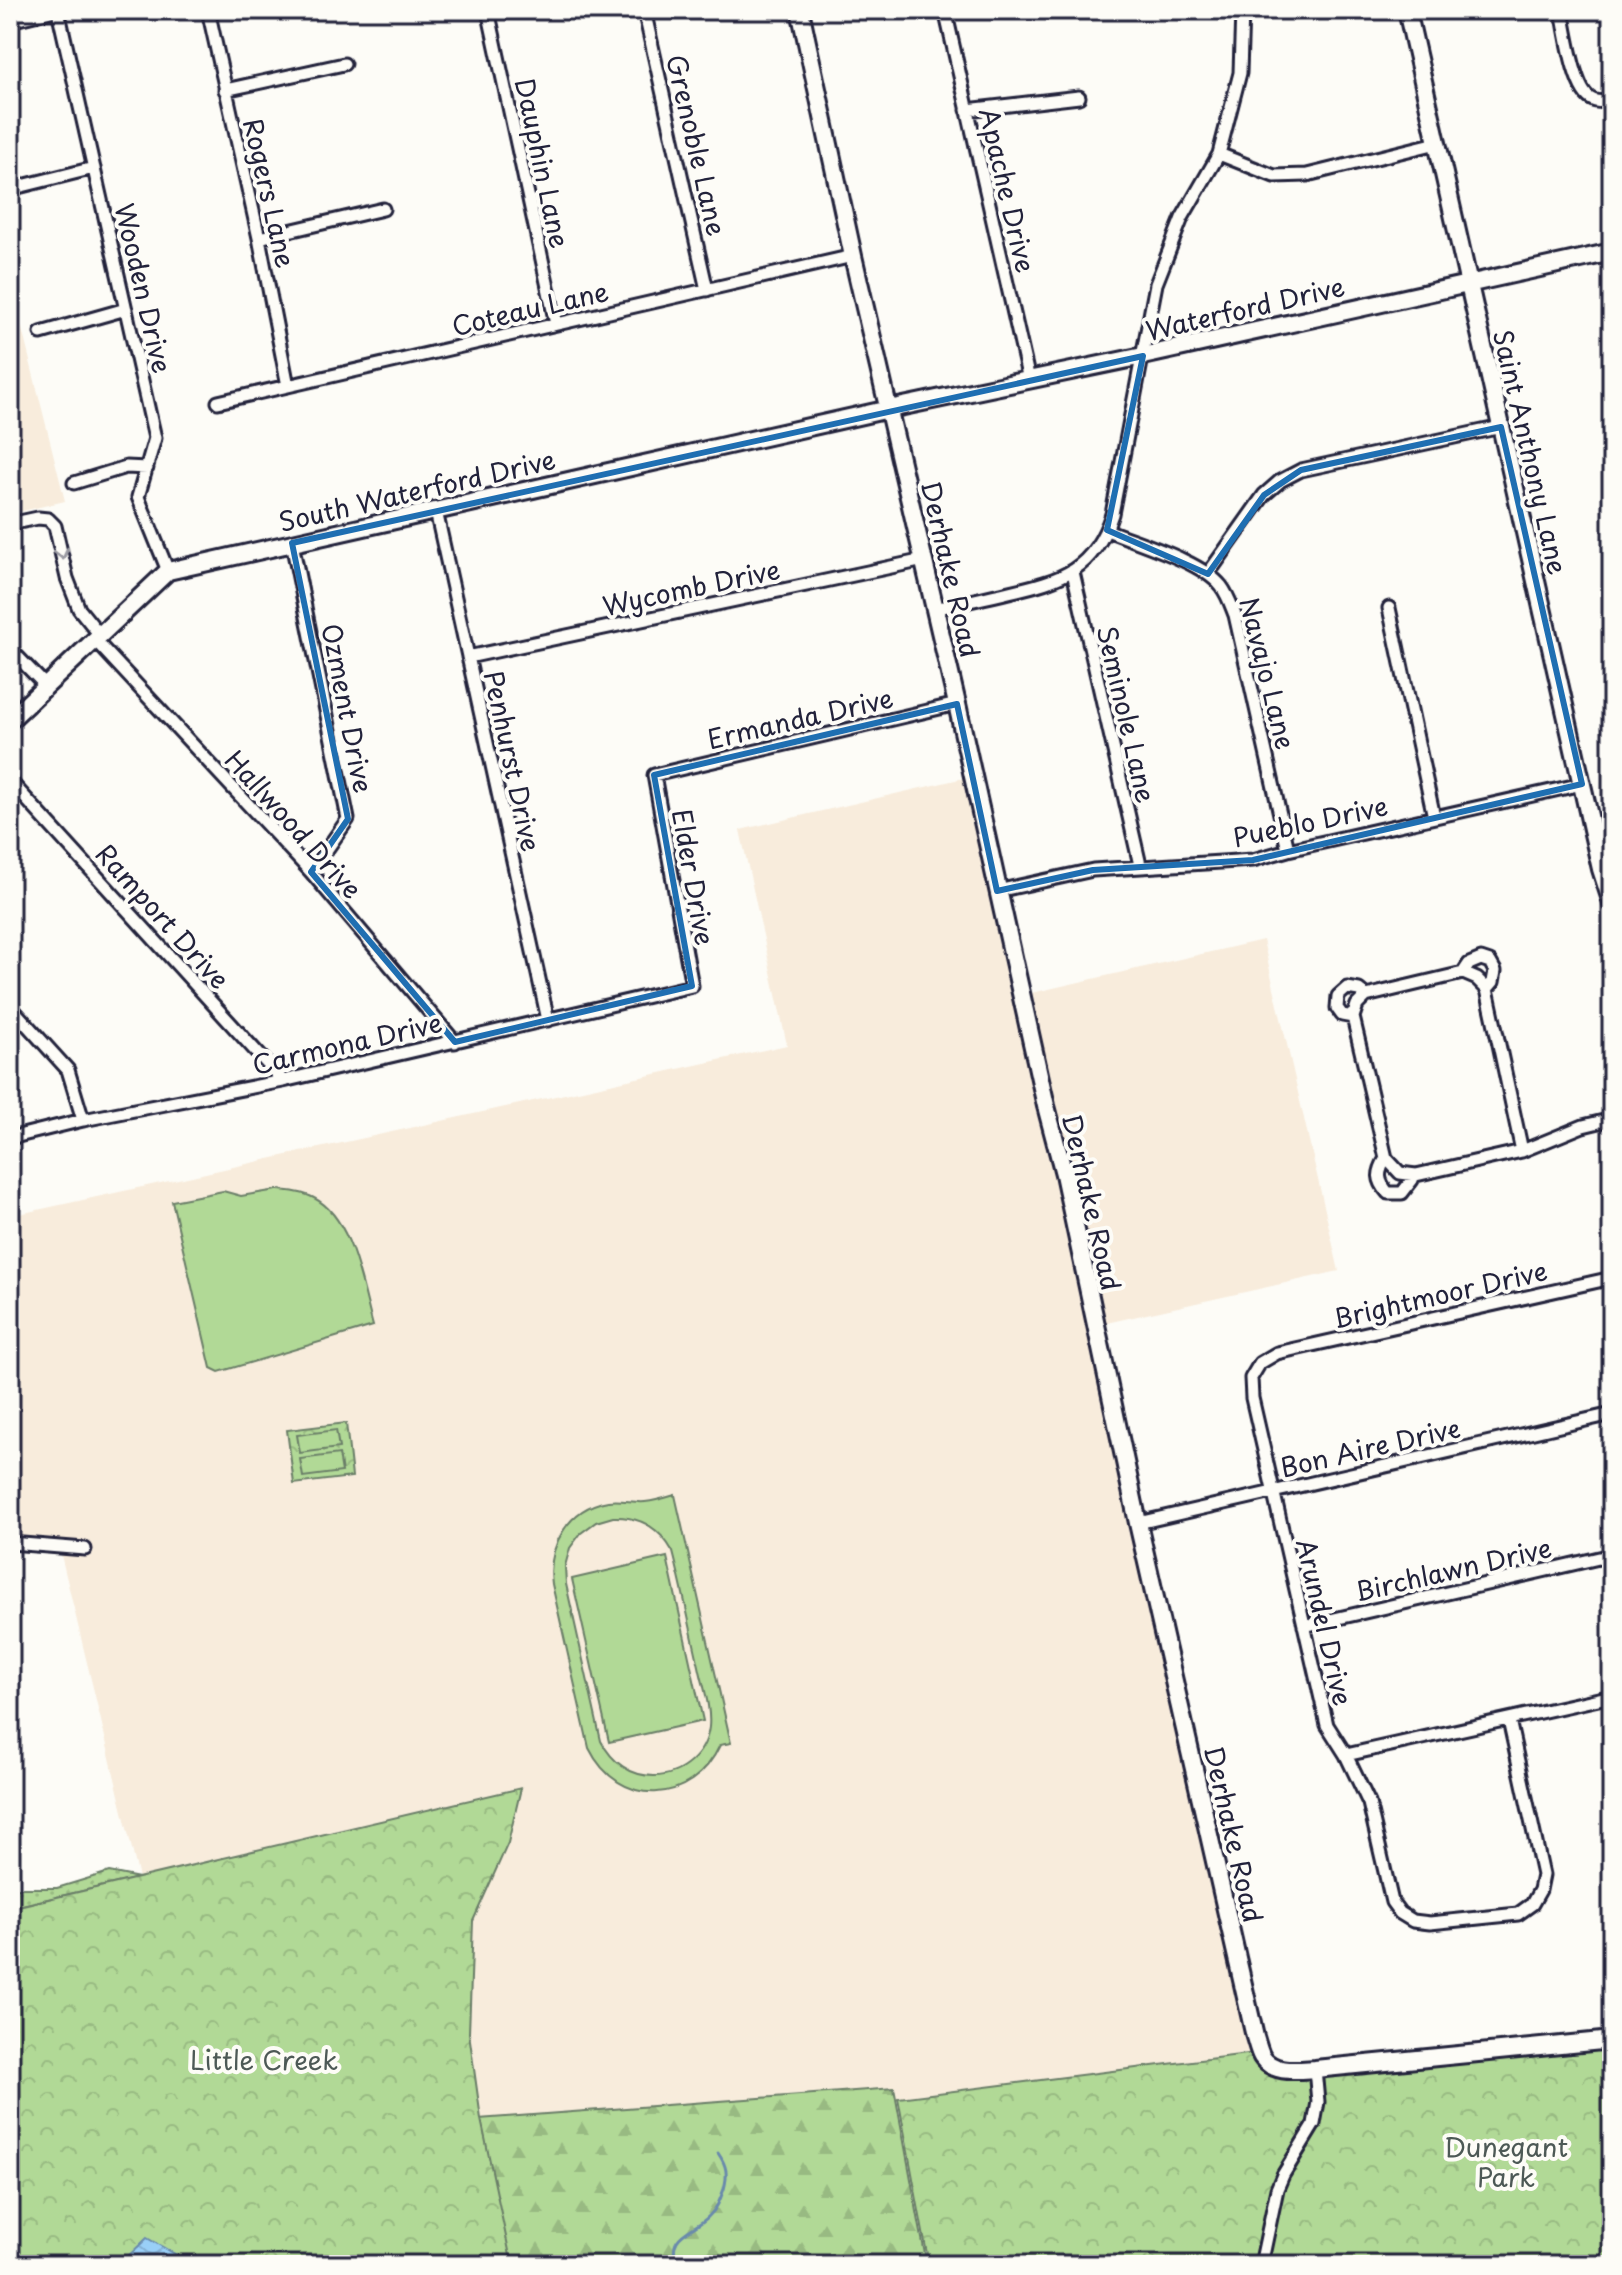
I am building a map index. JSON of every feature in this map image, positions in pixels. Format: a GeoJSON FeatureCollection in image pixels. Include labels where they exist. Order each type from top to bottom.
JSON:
{"type":"FeatureCollection","features":[{"type":"Feature","properties":{"kind":"street"},"geometry":{"type":"LineString","coordinates":[[10,21],[57,10]]}},
{"type":"Feature","properties":{"kind":"street","name":"Wooden Drive"},"geometry":{"type":"LineString","coordinates":[[57,10],[155,438],[138,497],[168,571]]}},
{"type":"Feature","properties":{"kind":"street","name":"Rogers Lane"},"geometry":{"type":"LineString","coordinates":[[208,10],[259,238],[288,386]]}},
{"type":"Feature","properties":{"kind":"street","name":"Dauphin Lane"},"geometry":{"type":"LineString","coordinates":[[488,10],[556,324]]}},
{"type":"Feature","properties":{"kind":"street","name":"Grenoble Lane"},"geometry":{"type":"LineString","coordinates":[[644,10],[707,290]]}},
{"type":"Feature","properties":{"kind":"street","name":"Derhake Road"},"geometry":{"type":"LineString","coordinates":[[800,10],[997,891],[1064,1174],[1138,1523],[1260,2052],[1272,2066],[1285,2070],[1315,2069],[1612,2040]]}},
{"type":"Feature","properties":{"kind":"street","name":"Apache Drive"},"geometry":{"type":"LineString","coordinates":[[945,10],[1029,380]]}},
{"type":"Feature","properties":{"kind":"street"},"geometry":{"type":"LineString","coordinates":[[935,609],[1050,583],[1073,572],[1099,546],[1112,514],[1156,284],[1182,218],[1219,154],[1240,73],[1242,10]]}},
{"type":"Feature","properties":{"kind":"street","name":"Saint Anthony Lane"},"geometry":{"type":"LineString","coordinates":[[1407,10],[1601,869],[1612,903]]}},
{"type":"Feature","properties":{"kind":"street"},"geometry":{"type":"LineString","coordinates":[[1562,10],[1584,94],[1595,102],[1612,101]]}},
{"type":"Feature","properties":{"kind":"street"},"geometry":{"type":"LineString","coordinates":[[225,90],[344,64]]}},
{"type":"Feature","properties":{"kind":"street"},"geometry":{"type":"LineString","coordinates":[[967,110],[1079,97]]}},
{"type":"Feature","properties":{"kind":"street"},"geometry":{"type":"LineString","coordinates":[[1219,154],[1274,176],[1288,177],[1437,143]]}},
{"type":"Feature","properties":{"kind":"street"},"geometry":{"type":"LineString","coordinates":[[10,189],[94,168]]}},
{"type":"Feature","properties":{"kind":"street"},"geometry":{"type":"LineString","coordinates":[[259,238],[383,209]]}},
{"type":"Feature","properties":{"kind":"street","name":"Waterford Drive"},"geometry":{"type":"LineString","coordinates":[[889,409],[1612,252]]}},
{"type":"Feature","properties":{"kind":"street","name":"Coteau Lane"},"geometry":{"type":"LineString","coordinates":[[218,402],[853,256]]}},
{"type":"Feature","properties":{"kind":"street"},"geometry":{"type":"LineString","coordinates":[[41,333],[126,309]]}},
{"type":"Feature","properties":{"kind":"street","name":"South Waterford Drive"},"geometry":{"type":"LineString","coordinates":[[168,571],[889,409]]}},
{"type":"Feature","properties":{"kind":"street"},"geometry":{"type":"LineString","coordinates":[[1208,574],[1264,495],[1280,481],[1301,470],[1501,427]]}},
{"type":"Feature","properties":{"kind":"street"},"geometry":{"type":"LineString","coordinates":[[74,483],[126,467],[147,468]]}},
{"type":"Feature","properties":{"kind":"street","name":"Penhurst Drive"},"geometry":{"type":"LineString","coordinates":[[436,511],[548,1020]]}},
{"type":"Feature","properties":{"kind":"street","name":"Hallwood Drive"},"geometry":{"type":"LineString","coordinates":[[10,524],[38,518],[48,519],[55,526],[67,578],[79,609],[97,638],[311,872],[455,1042]]}},
{"type":"Feature","properties":{"kind":"street","name":"Navajo Lane"},"geometry":{"type":"LineString","coordinates":[[1107,530],[1196,566],[1221,586],[1235,615],[1288,850]]}},
{"type":"Feature","properties":{"kind":"street","name":"Ozment Drive"},"geometry":{"type":"LineString","coordinates":[[292,543],[348,819],[311,872]]}},
{"type":"Feature","properties":{"kind":"street","name":"Wycomb Drive"},"geometry":{"type":"LineString","coordinates":[[468,657],[924,560]]}},
{"type":"Feature","properties":{"kind":"street"},"geometry":{"type":"LineString","coordinates":[[10,720],[168,571]]}},
{"type":"Feature","properties":{"kind":"street","name":"Seminole Lane"},"geometry":{"type":"LineString","coordinates":[[1073,572],[1140,865]]}},
{"type":"Feature","properties":{"kind":"street"},"geometry":{"type":"LineString","coordinates":[[1389,608],[1434,817]]}},
{"type":"Feature","properties":{"kind":"street"},"geometry":{"type":"LineString","coordinates":[[10,649],[46,686]]}},
{"type":"Feature","properties":{"kind":"street","name":"Ermanda Drive"},"geometry":{"type":"LineString","coordinates":[[654,775],[957,704]]}},
{"type":"Feature","properties":{"kind":"street","name":"Elder Drive"},"geometry":{"type":"LineString","coordinates":[[654,775],[692,986]]}},
{"type":"Feature","properties":{"kind":"street","name":"Ramport Drive"},"geometry":{"type":"LineString","coordinates":[[10,781],[283,1081]]}},
{"type":"Feature","properties":{"kind":"street","name":"Pueblo Drive"},"geometry":{"type":"LineString","coordinates":[[997,891],[1093,870],[1253,860],[1582,784]]}},
{"type":"Feature","properties":{"kind":"street"},"geometry":{"type":"LineString","coordinates":[[1463,973],[1469,964],[1481,959],[1490,962],[1495,971],[1493,982],[1487,989]]}},
{"type":"Feature","properties":{"kind":"street"},"geometry":{"type":"LineString","coordinates":[[1522,1151],[1487,989],[1477,979],[1463,973],[1366,996],[1357,1005],[1353,1017],[1386,1158],[1400,1173],[1414,1175],[1522,1151],[1583,1126],[1612,1119]]}},
{"type":"Feature","properties":{"kind":"street","name":"Carmona Drive"},"geometry":{"type":"LineString","coordinates":[[10,1138],[83,1120],[283,1081],[692,986]]}},
{"type":"Feature","properties":{"kind":"street"},"geometry":{"type":"LineString","coordinates":[[1353,1017],[1342,1015],[1337,1008],[1338,996],[1347,988],[1359,990],[1366,996]]}},
{"type":"Feature","properties":{"kind":"street"},"geometry":{"type":"LineString","coordinates":[[10,1006],[68,1070],[83,1120]]}},
{"type":"Feature","properties":{"kind":"street"},"geometry":{"type":"LineString","coordinates":[[1386,1158],[1379,1171],[1379,1183],[1388,1193],[1402,1193],[1414,1175]]}},
{"type":"Feature","properties":{"kind":"street","name":"Brightmoor Drive"},"geometry":{"type":"LineString","coordinates":[[1277,1353],[1612,1278]]}},
{"type":"Feature","properties":{"kind":"street","name":"Arundel Drive"},"geometry":{"type":"LineString","coordinates":[[1277,1353],[1260,1363],[1251,1378],[1252,1398],[1327,1725],[1346,1755],[1369,1803],[1392,1902],[1400,1913],[1413,1921],[1430,1923],[1518,1914],[1532,1904],[1540,1890],[1543,1875],[1509,1720]]}},
{"type":"Feature","properties":{"kind":"street","name":"Bon Aire Drive"},"geometry":{"type":"LineString","coordinates":[[1138,1523],[1612,1414]]}},
{"type":"Feature","properties":{"kind":"street"},"geometry":{"type":"LineString","coordinates":[[10,1543],[85,1549]]}},
{"type":"Feature","properties":{"kind":"street","name":"Birchlawn Drive"},"geometry":{"type":"LineString","coordinates":[[1304,1626],[1612,1555]]}},
{"type":"Feature","properties":{"kind":"street"},"geometry":{"type":"LineString","coordinates":[[1346,1755],[1612,1696]]}},
{"type":"Feature","properties":{"kind":"street"},"geometry":{"type":"LineString","coordinates":[[1261,2265],[1277,2189],[1314,2124],[1318,2102],[1315,2069]]}},
{"type":"Feature","properties":{"kind":"highlighted area"},"geometry":{"type":"Polygon","coordinates":[[[1143,356],[1107,530],[1208,574],[1264,495],[1301,470],[1501,427],[1582,784],[1253,860],[1093,870],[997,891],[957,704],[654,775],[692,986],[455,1042],[311,872],[348,819],[292,543],[1143,356]]]}},
{"type":"Feature","properties":{"kind":"shaded area"},"geometry":{"type":"Polygon","coordinates":[[[10,281],[65,501],[10,514],[10,281]]]}},
{"type":"Feature","properties":{"kind":"shaded area"},"geometry":{"type":"Polygon","coordinates":[[[964,778],[1254,2053],[898,2098],[455,2135],[349,1829],[139,1878],[61,1555],[10,1551],[10,1216],[787,1045],[740,830],[964,778]]]}},
{"type":"Feature","properties":{"kind":"shaded area"},"geometry":{"type":"Polygon","coordinates":[[[1263,940],[1339,1271],[1102,1324],[1027,994],[1263,940]]]}},
{"type":"Feature","properties":{"kind":"green space"},"geometry":{"type":"Polygon","coordinates":[[[277,1190],[314,1198],[338,1221],[354,1255],[373,1326],[219,1372],[211,1368],[172,1201],[223,1191],[241,1196],[277,1190]]]}},
{"type":"Feature","properties":{"kind":"green space"},"geometry":{"type":"Polygon","coordinates":[[[346,1423],[352,1477],[294,1484],[287,1430],[346,1423]]]}},
{"type":"Feature","properties":{"kind":"green space"},"geometry":{"type":"Polygon","coordinates":[[[336,1430],[339,1448],[300,1453],[297,1435],[336,1430]]]}},
{"type":"Feature","properties":{"kind":"green space"},"geometry":{"type":"Polygon","coordinates":[[[339,1454],[342,1472],[303,1477],[300,1459],[339,1454]]]}},
{"type":"Feature","properties":{"kind":"green space"},"geometry":{"type":"Polygon","coordinates":[[[675,1495],[731,1743],[720,1745],[708,1765],[692,1780],[674,1789],[655,1792],[636,1790],[618,1782],[602,1768],[589,1748],[551,1570],[563,1531],[582,1512],[608,1501],[645,1502],[675,1495]],[[623,1517],[596,1522],[581,1533],[570,1548],[565,1566],[566,1584],[601,1741],[616,1761],[630,1770],[645,1775],[664,1775],[683,1768],[703,1746],[709,1727],[708,1704],[673,1552],[662,1536],[649,1525],[623,1517]]]}},
{"type":"Feature","properties":{"kind":"green space"},"geometry":{"type":"Polygon","coordinates":[[[667,1557],[703,1721],[609,1742],[572,1579],[667,1557]]]}},
{"type":"Feature","properties":{"kind":"green space","name":"Little Creek"},"geometry":{"type":"Polygon","coordinates":[[[521,1788],[508,1843],[473,1921],[469,2033],[481,2119],[512,2265],[10,2265],[10,1908],[521,1788]]]}},
{"type":"Feature","properties":{"kind":"green space"},"geometry":{"type":"Polygon","coordinates":[[[109,1872],[139,1878],[13,1907],[10,1905],[10,1890],[57,1888],[109,1872]]]}},
{"type":"Feature","properties":{"kind":"green space","name":"Dunegant Park"},"geometry":{"type":"Polygon","coordinates":[[[1612,2046],[1612,2265],[929,2265],[898,2098],[1255,2053],[1265,2069],[1612,2046]]]}},
{"type":"Feature","properties":{"kind":"green space"},"geometry":{"type":"Polygon","coordinates":[[[894,2088],[927,2265],[10,2265],[451,2121],[894,2088]]]}},
{"type":"Feature","properties":{"kind":"water"},"geometry":{"type":"Polygon","coordinates":[[[147,2238],[194,2265],[132,2265],[124,2260],[147,2238]]]}},
{"type":"Feature","properties":{"kind":"waterway"},"geometry":{"type":"LineString","coordinates":[[678,2265],[675,2255],[677,2241],[711,2214],[724,2189],[726,2170],[718,2153]]}}]}
